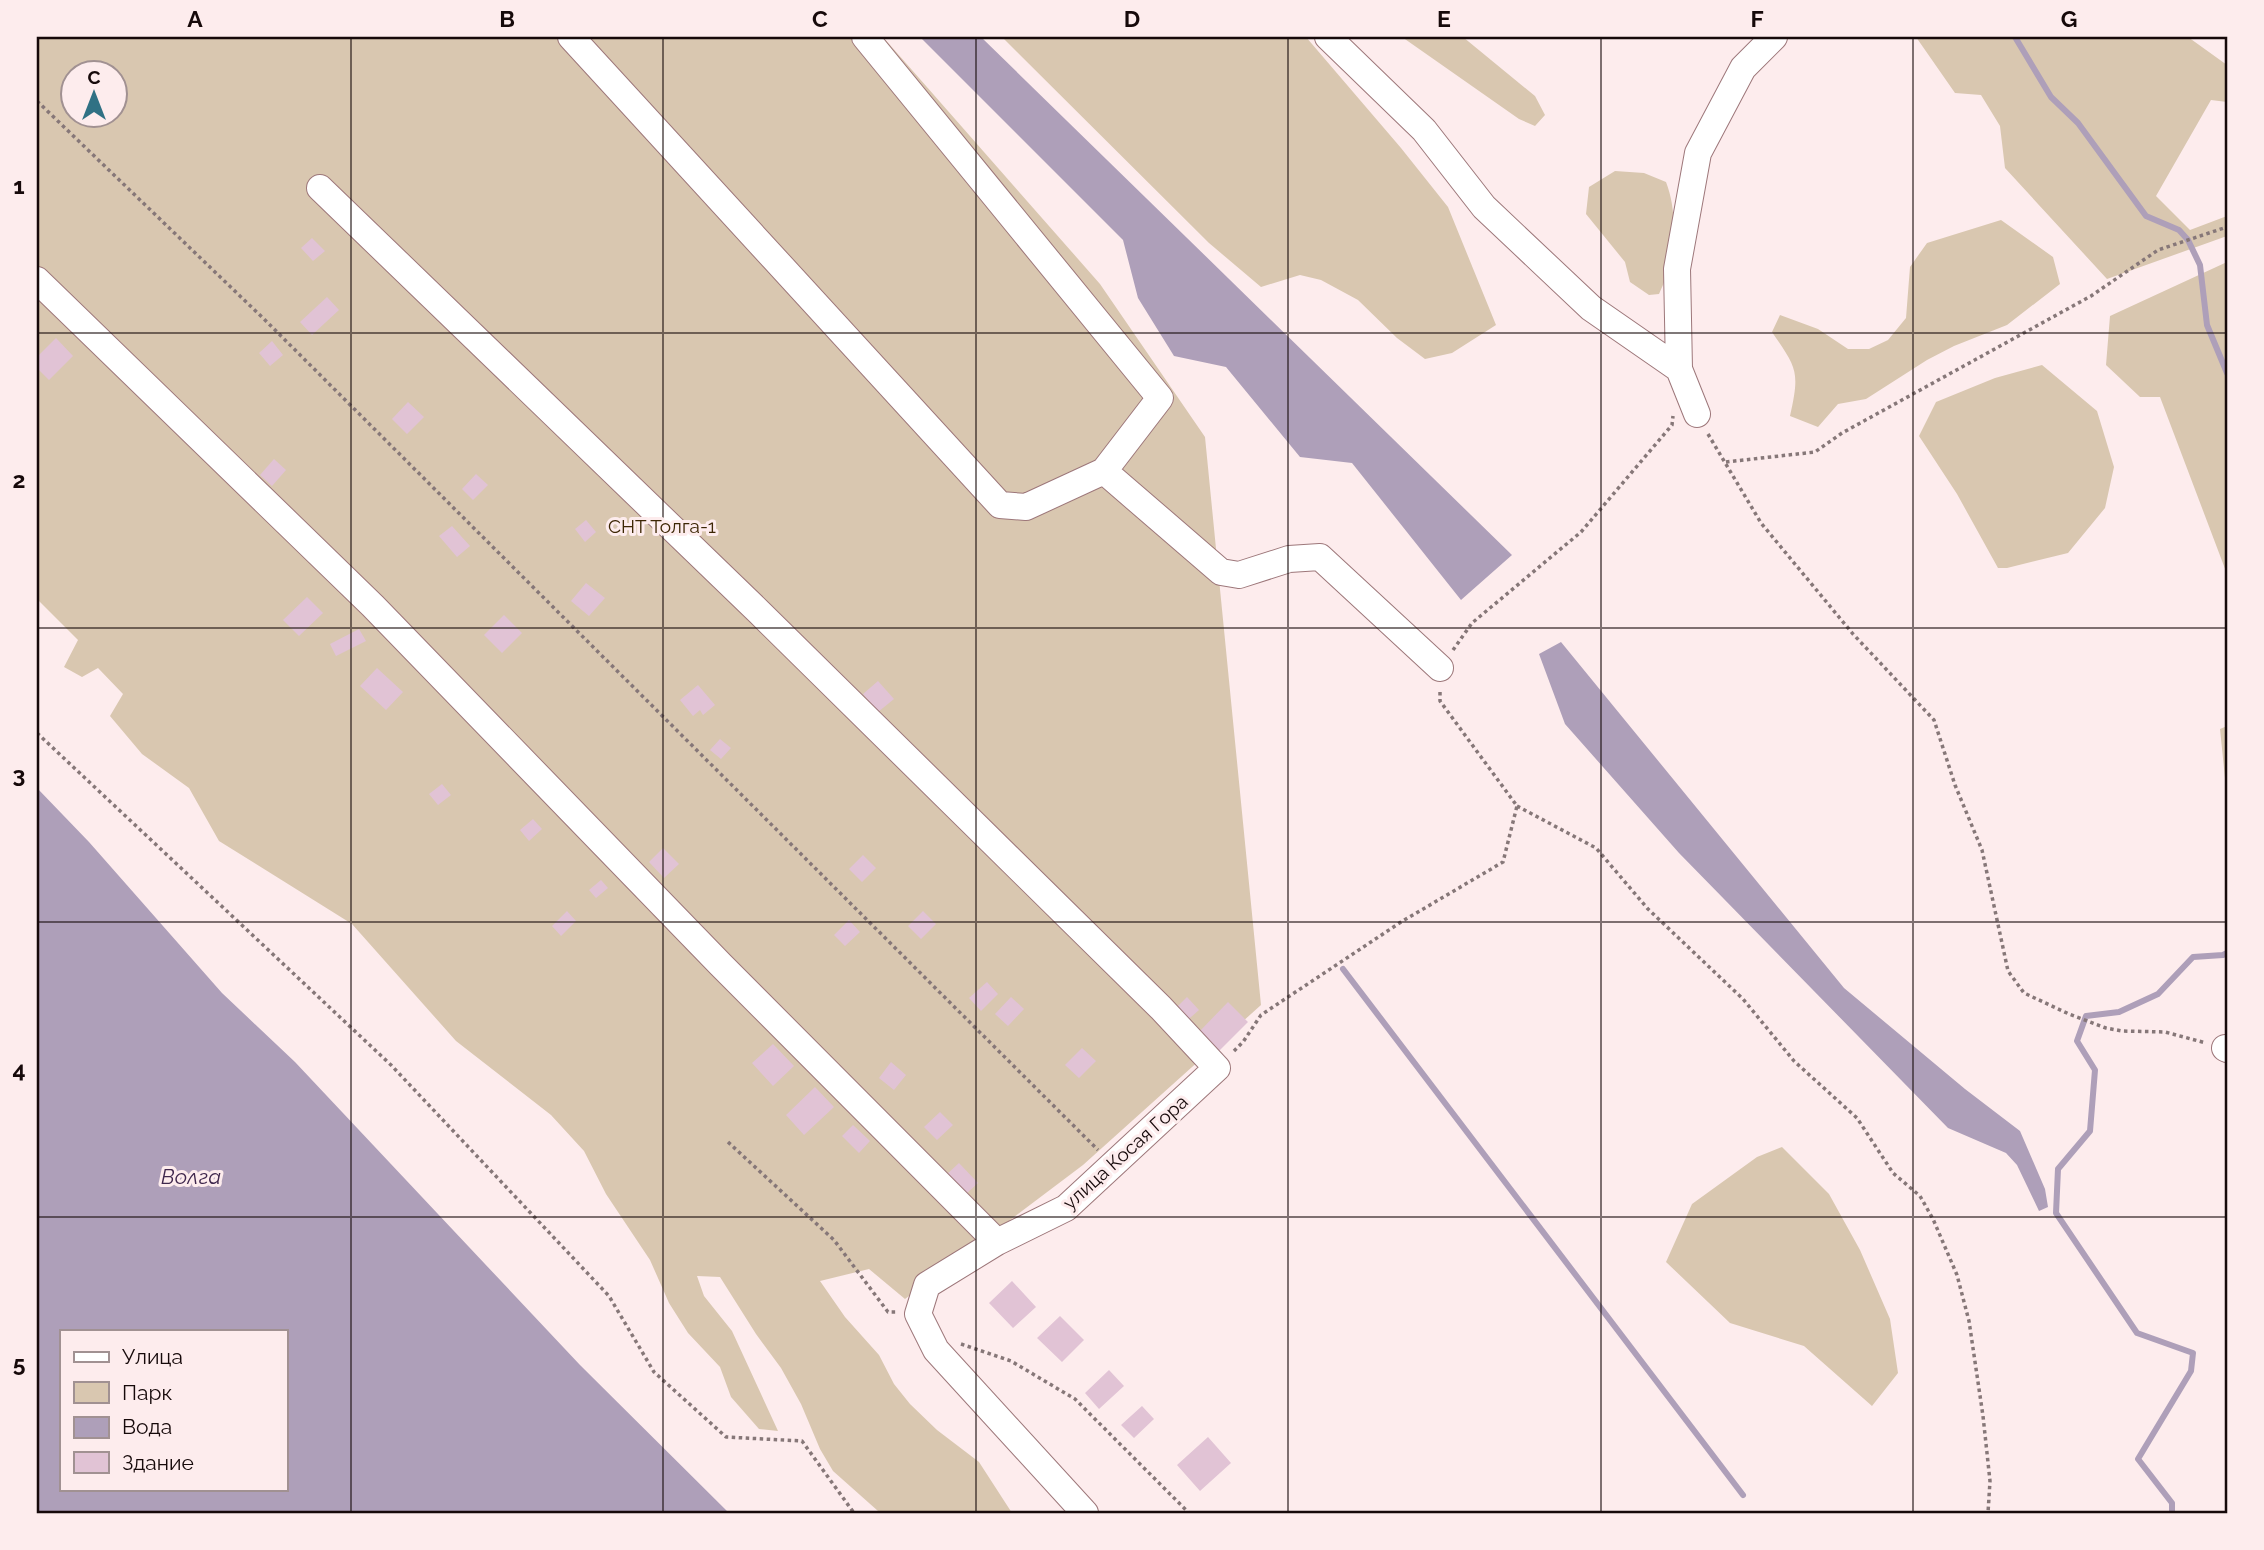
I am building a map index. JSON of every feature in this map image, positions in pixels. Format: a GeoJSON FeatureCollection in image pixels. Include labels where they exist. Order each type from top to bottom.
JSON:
{"type":"FeatureCollection","features":[{"type":"Feature","properties":{"kind":"street"},"geometry":{"type":"LineString","coordinates":[[571,37],[1000,505],[1026,507],[1104,471],[1160,398],[865,37]]}},
{"type":"Feature","properties":{"kind":"street"},"geometry":{"type":"LineString","coordinates":[[1328,37],[1424,130],[1484,207],[1591,308],[1679,369]]}},
{"type":"Feature","properties":{"kind":"street"},"geometry":{"type":"LineString","coordinates":[[1685,414],[1679,369],[1676,269],[1698,153],[1743,68],[1774,37]]}},
{"type":"Feature","properties":{"kind":"street"},"geometry":{"type":"LineString","coordinates":[[320,188],[759,612],[1151,998],[1217,1068]]}},
{"type":"Feature","properties":{"kind":"street"},"geometry":{"type":"LineString","coordinates":[[37,281],[373,606],[721,965],[997,1242]]}},
{"type":"Feature","properties":{"kind":"street"},"geometry":{"type":"LineString","coordinates":[[1104,471],[1221,572],[1239,575],[1289,559],[1320,557],[1440,668]]}},
{"type":"Feature","properties":{"kind":"street","name":"улица Косая Гора"},"geometry":{"type":"LineString","coordinates":[[922,1324],[927,1286],[997,1242],[1066,1208],[1217,1068]]}},
{"type":"Feature","properties":{"kind":"street"},"geometry":{"type":"LineString","coordinates":[[922,1324],[943,1357],[1086,1513]]}},
{"type":"Feature","properties":{"kind":"path"},"geometry":{"type":"LineString","coordinates":[[37,101],[323,378],[1112,1163]]}},
{"type":"Feature","properties":{"kind":"path"},"geometry":{"type":"LineString","coordinates":[[1725,462],[1815,452],[1842,433],[2091,296],[2158,250],[2227,227]]}},
{"type":"Feature","properties":{"kind":"path"},"geometry":{"type":"LineString","coordinates":[[1988,1513],[1990,1481],[1969,1321],[1957,1275],[1920,1196],[1893,1173],[1857,1118],[1794,1062],[1743,999],[1648,909],[1597,848],[1517,806],[1440,701],[1440,668],[1472,623],[1581,532],[1672,425],[1685,414],[1725,462],[1761,523],[1853,634],[1934,720],[1955,785],[1982,850],[2008,971],[2024,993],[2106,1028],[2165,1032],[2226,1049]]}},
{"type":"Feature","properties":{"kind":"path"},"geometry":{"type":"LineString","coordinates":[[37,733],[391,1065],[609,1296],[654,1372],[726,1437],[802,1441],[854,1513]]}},
{"type":"Feature","properties":{"kind":"path"},"geometry":{"type":"LineString","coordinates":[[1217,1068],[1243,1042],[1261,1015],[1401,922],[1503,862],[1517,806]]}},
{"type":"Feature","properties":{"kind":"path"},"geometry":{"type":"LineString","coordinates":[[728,1142],[834,1240],[888,1312],[1012,1361],[1075,1399],[1189,1513]]}},
{"type":"Feature","properties":{"kind":"green space","name":"СНТ Толга-1"},"geometry":{"type":"Polygon","coordinates":[[[37,37],[883,37],[1100,284],[1205,437],[1261,1005],[1083,1165],[905,1299],[869,1269],[820,1281],[845,1317],[879,1355],[894,1384],[910,1404],[937,1430],[979,1462],[1012,1513],[878,1511],[833,1471],[781,1368],[720,1277],[697,1276],[704,1296],[732,1331],[778,1431],[759,1429],[731,1397],[720,1367],[688,1333],[669,1303],[650,1260],[606,1194],[584,1151],[551,1115],[456,1041],[352,924],[219,841],[189,788],[142,754],[110,716],[123,694],[98,668],[82,677],[64,667],[78,640],[37,599],[37,37]]]}},
{"type":"Feature","properties":{"kind":"green space"},"geometry":{"type":"Polygon","coordinates":[[[1002,37],[1306,37],[1448,207],[1496,325],[1452,353],[1425,359],[1397,338],[1358,300],[1321,280],[1300,275],[1261,287],[1209,243],[1002,37]]]}},
{"type":"Feature","properties":{"kind":"green space"},"geometry":{"type":"Polygon","coordinates":[[[1402,37],[1463,37],[1535,96],[1545,115],[1535,126],[1519,119],[1402,37]]]}},
{"type":"Feature","properties":{"kind":"green space"},"geometry":{"type":"Polygon","coordinates":[[[1916,37],[2188,37],[2227,65],[2227,102],[2211,100],[2156,196],[2190,230],[2227,216],[2227,236],[2107,279],[2005,168],[2000,126],[1981,95],[1955,93],[1916,37]]]}},
{"type":"Feature","properties":{"kind":"green space"},"geometry":{"type":"Polygon","coordinates":[[[1615,171],[1644,173],[1666,182],[1674,224],[1669,268],[1659,294],[1649,295],[1630,282],[1625,262],[1586,214],[1589,187],[1615,171]]]}},
{"type":"Feature","properties":{"kind":"green space"},"geometry":{"type":"Polygon","coordinates":[[[2001,220],[2053,257],[2060,284],[2007,325],[1927,360],[1866,399],[1838,404],[1818,427],[1790,416],[1795,389],[1794,371],[1787,354],[1772,332],[1780,315],[1818,329],[1848,349],[1869,349],[1888,340],[1906,318],[1910,267],[1927,243],[2001,220]]]}},
{"type":"Feature","properties":{"kind":"green space"},"geometry":{"type":"Polygon","coordinates":[[[2227,262],[2227,574],[2160,397],[2140,397],[2106,365],[2110,316],[2227,262]]]}},
{"type":"Feature","properties":{"kind":"green space"},"geometry":{"type":"Polygon","coordinates":[[[2042,365],[2097,411],[2114,467],[2105,508],[2068,553],[1998,568],[1957,494],[1919,436],[1936,402],[1995,378],[2042,365]]]}},
{"type":"Feature","properties":{"kind":"green space"},"geometry":{"type":"Polygon","coordinates":[[[2227,726],[2227,777],[2225,778],[2220,729],[2227,726]]]}},
{"type":"Feature","properties":{"kind":"green space"},"geometry":{"type":"Polygon","coordinates":[[[1782,1147],[1829,1194],[1860,1250],[1890,1319],[1898,1373],[1872,1406],[1804,1346],[1730,1323],[1666,1262],[1692,1204],[1757,1157],[1782,1147]]]}},
{"type":"Feature","properties":{"kind":"water"},"geometry":{"type":"Polygon","coordinates":[[[920,37],[981,37],[1512,555],[1461,600],[1352,463],[1300,457],[1226,367],[1174,356],[1138,298],[1123,240],[920,37]]]}},
{"type":"Feature","properties":{"kind":"water"},"geometry":{"type":"Polygon","coordinates":[[[1561,642],[1844,988],[2020,1131],[2045,1189],[2048,1207],[2039,1211],[2017,1165],[2006,1153],[1948,1128],[1679,853],[1565,724],[1539,654],[1561,642]]]}},
{"type":"Feature","properties":{"kind":"water","name":"Волга"},"geometry":{"type":"Polygon","coordinates":[[[37,788],[89,842],[222,993],[295,1062],[580,1365],[729,1513],[37,1513],[37,788]]]}},
{"type":"Feature","properties":{"kind":"building"},"geometry":{"type":"Polygon","coordinates":[[[312,238],[325,251],[313,261],[301,248],[312,238]]]}},
{"type":"Feature","properties":{"kind":"building"},"geometry":{"type":"Polygon","coordinates":[[[327,297],[339,310],[312,335],[300,322],[327,297]]]}},
{"type":"Feature","properties":{"kind":"building"},"geometry":{"type":"Polygon","coordinates":[[[56,338],[73,356],[49,380],[37,368],[37,357],[56,338]]]}},
{"type":"Feature","properties":{"kind":"building"},"geometry":{"type":"Polygon","coordinates":[[[272,341],[283,355],[270,366],[259,353],[272,341]]]}},
{"type":"Feature","properties":{"kind":"building"},"geometry":{"type":"Polygon","coordinates":[[[408,402],[424,417],[407,434],[392,419],[408,402]]]}},
{"type":"Feature","properties":{"kind":"building"},"geometry":{"type":"Polygon","coordinates":[[[274,459],[286,470],[272,486],[260,475],[274,459]]]}},
{"type":"Feature","properties":{"kind":"building"},"geometry":{"type":"Polygon","coordinates":[[[476,474],[488,485],[473,500],[462,489],[476,474]]]}},
{"type":"Feature","properties":{"kind":"building"},"geometry":{"type":"Polygon","coordinates":[[[586,520],[596,532],[585,542],[575,529],[586,520]]]}},
{"type":"Feature","properties":{"kind":"building"},"geometry":{"type":"Polygon","coordinates":[[[452,526],[470,546],[457,557],[439,536],[452,526]]]}},
{"type":"Feature","properties":{"kind":"building"},"geometry":{"type":"Polygon","coordinates":[[[586,583],[605,598],[589,616],[571,601],[586,583]]]}},
{"type":"Feature","properties":{"kind":"building"},"geometry":{"type":"Polygon","coordinates":[[[307,597],[323,613],[299,636],[283,620],[307,597]]]}},
{"type":"Feature","properties":{"kind":"building"},"geometry":{"type":"Polygon","coordinates":[[[504,615],[522,633],[502,653],[484,635],[504,615]]]}},
{"type":"Feature","properties":{"kind":"building"},"geometry":{"type":"Polygon","coordinates":[[[359,629],[366,641],[336,656],[330,644],[359,629]]]}},
{"type":"Feature","properties":{"kind":"building"},"geometry":{"type":"Polygon","coordinates":[[[377,668],[403,692],[386,710],[360,686],[377,668]]]}},
{"type":"Feature","properties":{"kind":"building"},"geometry":{"type":"Polygon","coordinates":[[[878,681],[894,699],[878,712],[863,694],[878,681]]]}},
{"type":"Feature","properties":{"kind":"building"},"geometry":{"type":"Polygon","coordinates":[[[698,685],[715,705],[703,715],[700,710],[693,716],[680,700],[698,685]]]}},
{"type":"Feature","properties":{"kind":"building"},"geometry":{"type":"Polygon","coordinates":[[[720,739],[731,748],[721,759],[710,750],[720,739]]]}},
{"type":"Feature","properties":{"kind":"building"},"geometry":{"type":"Polygon","coordinates":[[[442,784],[451,795],[438,805],[429,794],[442,784]]]}},
{"type":"Feature","properties":{"kind":"building"},"geometry":{"type":"Polygon","coordinates":[[[533,819],[542,829],[529,841],[520,830],[533,819]]]}},
{"type":"Feature","properties":{"kind":"building"},"geometry":{"type":"Polygon","coordinates":[[[663,848],[679,864],[664,878],[649,862],[663,848]]]}},
{"type":"Feature","properties":{"kind":"building"},"geometry":{"type":"Polygon","coordinates":[[[863,855],[876,868],[862,882],[849,869],[863,855]]]}},
{"type":"Feature","properties":{"kind":"building"},"geometry":{"type":"Polygon","coordinates":[[[601,880],[608,888],[596,898],[589,890],[601,880]]]}},
{"type":"Feature","properties":{"kind":"building"},"geometry":{"type":"Polygon","coordinates":[[[567,911],[576,921],[561,936],[552,926],[567,911]]]}},
{"type":"Feature","properties":{"kind":"building"},"geometry":{"type":"Polygon","coordinates":[[[923,911],[936,924],[921,939],[908,926],[923,911]]]}},
{"type":"Feature","properties":{"kind":"building"},"geometry":{"type":"Polygon","coordinates":[[[849,920],[860,932],[845,946],[834,935],[849,920]]]}},
{"type":"Feature","properties":{"kind":"building"},"geometry":{"type":"Polygon","coordinates":[[[987,982],[998,994],[981,1011],[969,998],[987,982]]]}},
{"type":"Feature","properties":{"kind":"building"},"geometry":{"type":"Polygon","coordinates":[[[1011,997],[1024,1009],[1008,1026],[995,1014],[1011,997]]]}},
{"type":"Feature","properties":{"kind":"building"},"geometry":{"type":"Polygon","coordinates":[[[1187,997],[1199,1010],[1182,1025],[1171,1013],[1187,997]]]}},
{"type":"Feature","properties":{"kind":"building"},"geometry":{"type":"Polygon","coordinates":[[[1228,1002],[1248,1022],[1217,1053],[1198,1033],[1228,1002]]]}},
{"type":"Feature","properties":{"kind":"building"},"geometry":{"type":"Polygon","coordinates":[[[773,1044],[794,1066],[773,1086],[752,1063],[773,1044]]]}},
{"type":"Feature","properties":{"kind":"building"},"geometry":{"type":"Polygon","coordinates":[[[1082,1048],[1096,1061],[1079,1078],[1065,1065],[1082,1048]]]}},
{"type":"Feature","properties":{"kind":"building"},"geometry":{"type":"Polygon","coordinates":[[[891,1062],[906,1075],[894,1090],[879,1078],[891,1062]]]}},
{"type":"Feature","properties":{"kind":"building"},"geometry":{"type":"Polygon","coordinates":[[[815,1087],[834,1107],[804,1135],[786,1115],[815,1087]]]}},
{"type":"Feature","properties":{"kind":"building"},"geometry":{"type":"Polygon","coordinates":[[[940,1112],[953,1125],[937,1140],[924,1127],[940,1112]]]}},
{"type":"Feature","properties":{"kind":"building"},"geometry":{"type":"Polygon","coordinates":[[[853,1125],[870,1141],[859,1153],[842,1136],[853,1125]]]}},
{"type":"Feature","properties":{"kind":"building"},"geometry":{"type":"Polygon","coordinates":[[[959,1163],[978,1183],[965,1195],[946,1175],[959,1163]]]}},
{"type":"Feature","properties":{"kind":"building"},"geometry":{"type":"Polygon","coordinates":[[[1012,1281],[1036,1307],[1013,1328],[989,1303],[1012,1281]]]}},
{"type":"Feature","properties":{"kind":"building"},"geometry":{"type":"Polygon","coordinates":[[[1060,1316],[1084,1340],[1062,1362],[1037,1338],[1060,1316]]]}},
{"type":"Feature","properties":{"kind":"building"},"geometry":{"type":"Polygon","coordinates":[[[1109,1370],[1124,1386],[1099,1409],[1085,1393],[1109,1370]]]}},
{"type":"Feature","properties":{"kind":"building"},"geometry":{"type":"Polygon","coordinates":[[[1142,1406],[1154,1419],[1134,1438],[1121,1425],[1142,1406]]]}},
{"type":"Feature","properties":{"kind":"building"},"geometry":{"type":"Polygon","coordinates":[[[1208,1437],[1231,1463],[1200,1491],[1177,1465],[1208,1437]]]}},
{"type":"Feature","properties":{"kind":"waterway"},"geometry":{"type":"LineString","coordinates":[[2015,37],[2051,97],[2078,123],[2146,216],[2179,230],[2188,240],[2200,265],[2207,325],[2227,373]]}},
{"type":"Feature","properties":{"kind":"waterway"},"geometry":{"type":"LineString","coordinates":[[2172,1513],[2172,1503],[2138,1459],[2191,1371],[2193,1353],[2137,1333],[2056,1213],[2058,1169],[2090,1131],[2095,1070],[2077,1041],[2086,1016],[2119,1012],[2158,994],[2193,957],[2227,953]]}},
{"type":"Feature","properties":{"kind":"waterway"},"geometry":{"type":"LineString","coordinates":[[1343,969],[1743,1495]]}}]}
